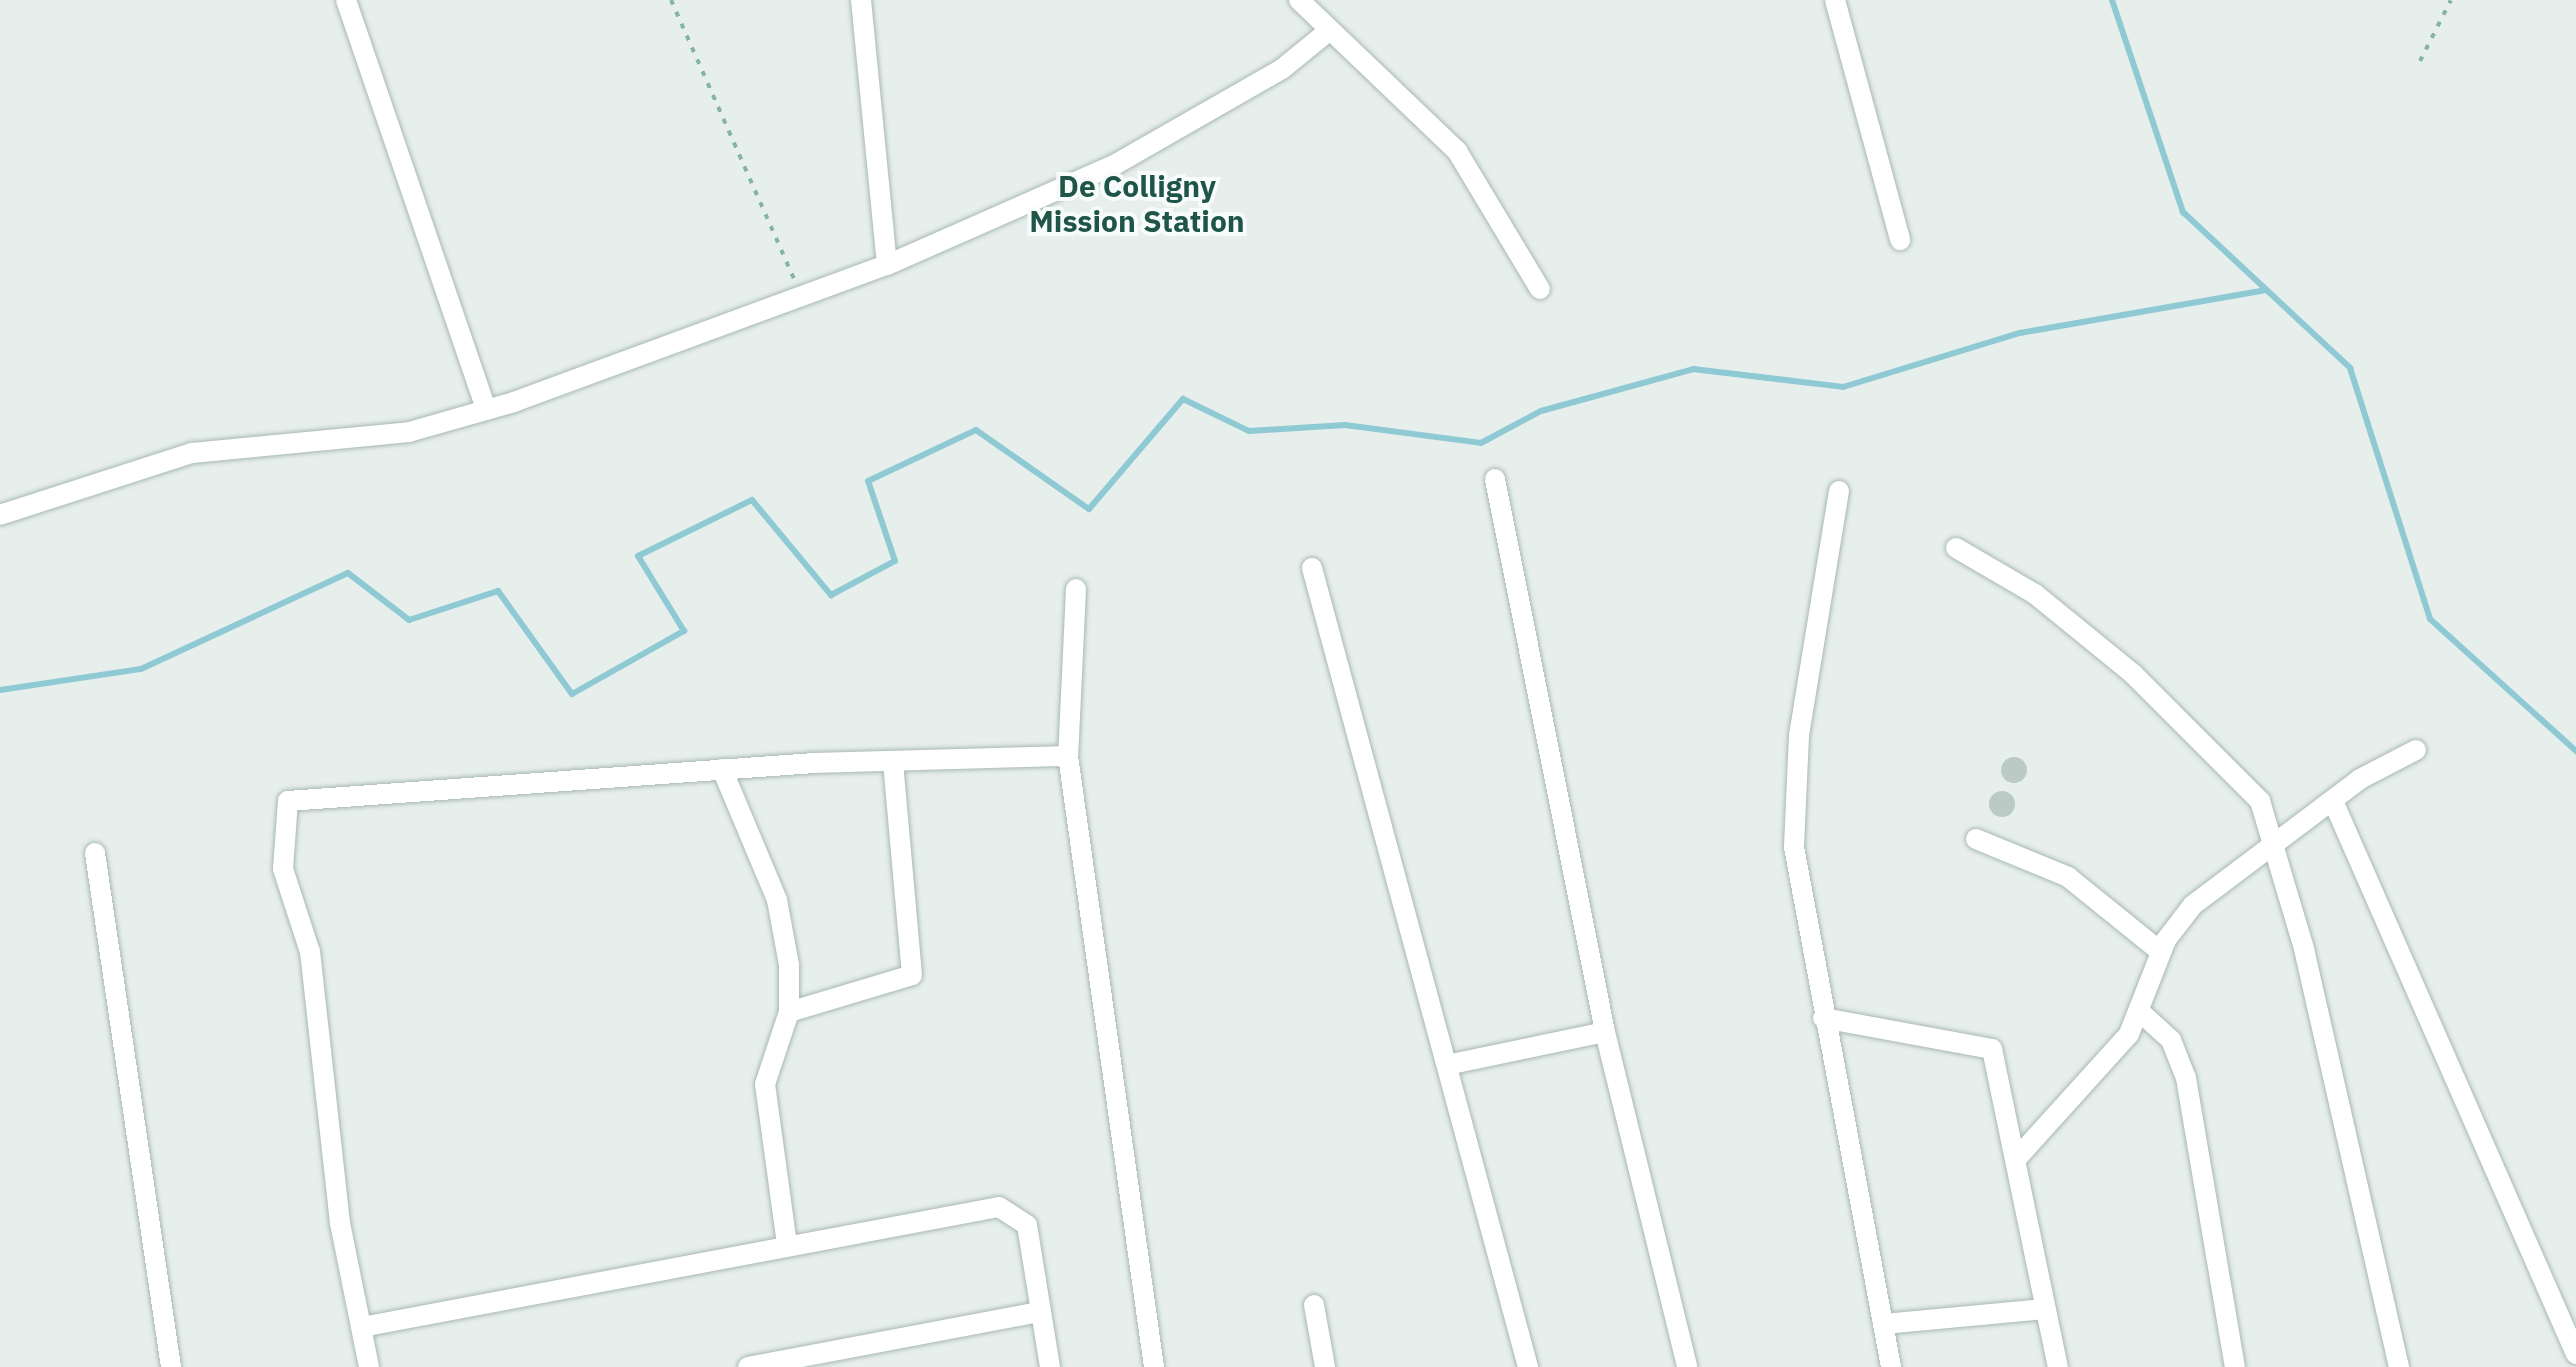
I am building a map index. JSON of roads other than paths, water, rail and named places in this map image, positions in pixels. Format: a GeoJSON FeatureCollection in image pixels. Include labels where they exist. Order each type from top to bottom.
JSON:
{"type":"FeatureCollection","features":[{"type":"Feature","properties":{"kind":"street"},"geometry":{"type":"LineString","coordinates":[[346,0],[486,410]]}},
{"type":"Feature","properties":{"kind":"street"},"geometry":{"type":"LineString","coordinates":[[862,0],[887,264]]}},
{"type":"Feature","properties":{"kind":"street"},"geometry":{"type":"LineString","coordinates":[[1299,0],[1326,33],[1456,152],[1540,289]]}},
{"type":"Feature","properties":{"kind":"street"},"geometry":{"type":"LineString","coordinates":[[1836,0],[1900,240]]}},
{"type":"Feature","properties":{"kind":"street"},"geometry":{"type":"LineString","coordinates":[[0,515],[192,454],[409,432],[486,410],[802,296],[887,264],[1116,164],[1282,69],[1326,33]]}},
{"type":"Feature","properties":{"kind":"street"},"geometry":{"type":"LineString","coordinates":[[1495,479],[1606,1032],[1687,1367]]}},
{"type":"Feature","properties":{"kind":"street"},"geometry":{"type":"LineString","coordinates":[[1839,491],[1794,820],[1823,1018],[1891,1367]]}},
{"type":"Feature","properties":{"kind":"street"},"geometry":{"type":"LineString","coordinates":[[1956,548],[2035,594],[2133,674],[2260,801],[2398,1367]]}},
{"type":"Feature","properties":{"kind":"street"},"geometry":{"type":"LineString","coordinates":[[1312,568],[1528,1367]]}},
{"type":"Feature","properties":{"kind":"street"},"geometry":{"type":"LineString","coordinates":[[1076,589],[1068,756],[1154,1367]]}},
{"type":"Feature","properties":{"kind":"street"},"geometry":{"type":"LineString","coordinates":[[2017,1158],[2139,1011],[2162,952],[2193,906],[2333,802],[2416,750]]}},
{"type":"Feature","properties":{"kind":"street"},"geometry":{"type":"LineString","coordinates":[[369,1367],[340,1224],[310,952],[283,869],[285,804],[306,793],[722,769],[1068,756]]}},
{"type":"Feature","properties":{"kind":"street"},"geometry":{"type":"LineString","coordinates":[[790,1012],[912,975],[893,762]]}},
{"type":"Feature","properties":{"kind":"street"},"geometry":{"type":"LineString","coordinates":[[722,769],[782,918],[790,1012],[765,1084],[787,1244]]}},
{"type":"Feature","properties":{"kind":"street"},"geometry":{"type":"LineString","coordinates":[[2333,802],[2576,1354]]}},
{"type":"Feature","properties":{"kind":"street"},"geometry":{"type":"LineString","coordinates":[[1976,839],[2068,877],[2162,952]]}},
{"type":"Feature","properties":{"kind":"street"},"geometry":{"type":"LineString","coordinates":[[94,853],[172,1367]]}},
{"type":"Feature","properties":{"kind":"street"},"geometry":{"type":"LineString","coordinates":[[2139,1011],[2170,1040],[2186,1078],[2235,1367]]}},
{"type":"Feature","properties":{"kind":"street"},"geometry":{"type":"LineString","coordinates":[[1823,1018],[1992,1049],[2058,1367]]}},
{"type":"Feature","properties":{"kind":"street"},"geometry":{"type":"LineString","coordinates":[[1447,1065],[1606,1032]]}},
{"type":"Feature","properties":{"kind":"street"},"geometry":{"type":"LineString","coordinates":[[362,1327],[787,1244],[1010,1208],[1027,1225],[1038,1312],[1050,1367]]}},
{"type":"Feature","properties":{"kind":"street"},"geometry":{"type":"LineString","coordinates":[[1314,1304],[1325,1367]]}},
{"type":"Feature","properties":{"kind":"street"},"geometry":{"type":"LineString","coordinates":[[1883,1324],[2046,1309]]}},
{"type":"Feature","properties":{"kind":"street"},"geometry":{"type":"LineString","coordinates":[[748,1367],[1038,1312]]}},
{"type":"Feature","properties":{"kind":"waterway"},"geometry":{"type":"LineString","coordinates":[[2112,0],[2183,212],[2350,368],[2430,619],[2576,751]]}},
{"type":"Feature","properties":{"kind":"waterway"},"geometry":{"type":"LineString","coordinates":[[0,690],[141,669],[348,573],[409,620],[498,591],[572,694],[684,631],[638,556],[752,500],[831,595],[895,561],[868,481],[976,430],[1089,509],[1183,399],[1249,431],[1345,425],[1481,443],[1541,411],[1693,369],[1843,387],[2020,333],[2266,290]]}},
{"type":"Feature","properties":{"kind":"district","name":"De Colligny Mission Station"},"geometry":{"type":"Point","coordinates":[1137,203]}}]}
